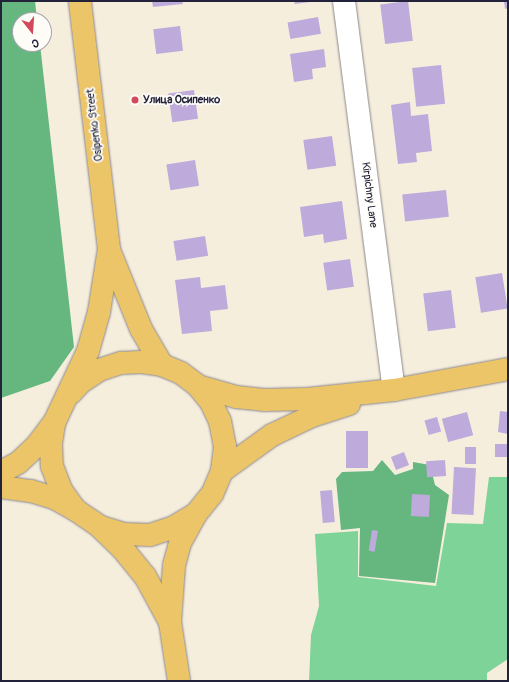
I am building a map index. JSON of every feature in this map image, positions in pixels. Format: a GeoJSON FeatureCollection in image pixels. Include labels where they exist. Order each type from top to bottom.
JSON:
{"type":"FeatureCollection","features":[{"type":"Feature","properties":{"kind":"main road","name":"Osipenko Street"},"geometry":{"type":"LineString","coordinates":[[80,1],[109,249]]}},
{"type":"Feature","properties":{"kind":"main road"},"geometry":{"type":"LineString","coordinates":[[109,249],[141,329],[162,365]]}},
{"type":"Feature","properties":{"kind":"main road"},"geometry":{"type":"LineString","coordinates":[[1,472],[18,463],[37,445],[55,421],[88,351],[99,312],[109,249]]}},
{"type":"Feature","properties":{"kind":"main road"},"geometry":{"type":"LineString","coordinates":[[65,400],[80,383],[99,370],[120,363],[141,362],[162,365],[181,373],[198,386],[211,402],[220,421],[225,446],[222,471],[212,494],[196,514],[180,543],[174,566],[170,622],[179,681]]}},
{"type":"Feature","properties":{"kind":"main road"},"geometry":{"type":"LineString","coordinates":[[198,386],[236,397],[264,400],[308,399],[394,390],[508,369]]}},
{"type":"Feature","properties":{"kind":"main road"},"geometry":{"type":"LineString","coordinates":[[222,471],[272,435],[312,416],[394,390]]}},
{"type":"Feature","properties":{"kind":"main road"},"geometry":{"type":"LineString","coordinates":[[55,421],[51,443],[52,466],[61,490],[77,511]]}},
{"type":"Feature","properties":{"kind":"main road"},"geometry":{"type":"LineString","coordinates":[[1,487],[54,498],[77,511],[98,526],[122,548],[145,576],[170,622]]}},
{"type":"Feature","properties":{"kind":"main road"},"geometry":{"type":"LineString","coordinates":[[98,526],[124,534],[150,535],[174,527],[196,514]]}},
{"type":"Feature","properties":{"kind":"street","name":"Kirpichny Lane"},"geometry":{"type":"LineString","coordinates":[[344,1],[394,390]]}},
{"type":"Feature","properties":{"kind":"green space"},"geometry":{"type":"Polygon","coordinates":[[[1,1],[35,1],[36,12],[12,12],[12,52],[41,52],[74,347],[50,381],[1,398],[1,1]]]}},
{"type":"Feature","properties":{"kind":"green space"},"geometry":{"type":"Polygon","coordinates":[[[382,460],[395,475],[413,469],[413,462],[430,465],[435,485],[449,495],[435,583],[359,576],[360,528],[341,530],[336,479],[342,472],[373,471],[382,460]]]}},
{"type":"Feature","properties":{"kind":"green space"},"geometry":{"type":"Polygon","coordinates":[[[489,477],[508,477],[508,659],[487,673],[487,681],[309,681],[311,635],[319,606],[315,534],[358,531],[358,577],[436,586],[447,523],[483,524],[489,477]]]}},
{"type":"Feature","properties":{"kind":"building"},"geometry":{"type":"Polygon","coordinates":[[[152,1],[182,1],[183,4],[153,7],[152,1]]]}},
{"type":"Feature","properties":{"kind":"building"},"geometry":{"type":"Polygon","coordinates":[[[294,1],[310,1],[310,2],[295,4],[294,1]]]}},
{"type":"Feature","properties":{"kind":"building"},"geometry":{"type":"Polygon","coordinates":[[[408,1],[413,41],[385,44],[380,4],[408,1]]]}},
{"type":"Feature","properties":{"kind":"building"},"geometry":{"type":"Polygon","coordinates":[[[504,1],[508,1],[508,8],[505,9],[504,1]]]}},
{"type":"Feature","properties":{"kind":"building"},"geometry":{"type":"Polygon","coordinates":[[[318,17],[321,34],[290,39],[287,22],[318,17]]]}},
{"type":"Feature","properties":{"kind":"building"},"geometry":{"type":"Polygon","coordinates":[[[180,26],[183,51],[156,54],[153,29],[180,26]]]}},
{"type":"Feature","properties":{"kind":"building"},"geometry":{"type":"Polygon","coordinates":[[[324,49],[326,67],[312,69],[313,79],[294,82],[290,54],[324,49]]]}},
{"type":"Feature","properties":{"kind":"building"},"geometry":{"type":"Polygon","coordinates":[[[441,65],[445,104],[416,107],[412,68],[441,65]]]}},
{"type":"Feature","properties":{"kind":"building"},"geometry":{"type":"Polygon","coordinates":[[[194,90],[198,119],[172,122],[168,94],[194,90]]]}},
{"type":"Feature","properties":{"kind":"building"},"geometry":{"type":"Polygon","coordinates":[[[410,102],[411,116],[428,114],[432,151],[416,153],[417,162],[398,164],[391,105],[410,102]]]}},
{"type":"Feature","properties":{"kind":"building"},"geometry":{"type":"Polygon","coordinates":[[[332,136],[336,166],[307,170],[303,140],[332,136]]]}},
{"type":"Feature","properties":{"kind":"building"},"geometry":{"type":"Polygon","coordinates":[[[195,160],[199,186],[170,190],[166,165],[195,160]]]}},
{"type":"Feature","properties":{"kind":"building"},"geometry":{"type":"Polygon","coordinates":[[[446,190],[449,217],[405,221],[402,195],[446,190]]]}},
{"type":"Feature","properties":{"kind":"building"},"geometry":{"type":"Polygon","coordinates":[[[342,201],[347,239],[324,243],[323,234],[304,237],[300,207],[342,201]]]}},
{"type":"Feature","properties":{"kind":"building"},"geometry":{"type":"Polygon","coordinates":[[[205,236],[208,256],[177,261],[173,241],[205,236]]]}},
{"type":"Feature","properties":{"kind":"building"},"geometry":{"type":"Polygon","coordinates":[[[350,259],[354,287],[327,290],[323,263],[350,259]]]}},
{"type":"Feature","properties":{"kind":"building"},"geometry":{"type":"Polygon","coordinates":[[[502,273],[508,309],[481,313],[475,277],[502,273]]]}},
{"type":"Feature","properties":{"kind":"building"},"geometry":{"type":"Polygon","coordinates":[[[200,277],[201,288],[225,285],[228,309],[210,311],[212,331],[182,334],[175,280],[200,277]]]}},
{"type":"Feature","properties":{"kind":"building"},"geometry":{"type":"Polygon","coordinates":[[[451,290],[456,328],[428,331],[423,293],[451,290]]]}},
{"type":"Feature","properties":{"kind":"building"},"geometry":{"type":"Polygon","coordinates":[[[500,411],[508,412],[508,434],[498,432],[500,411]]]}},
{"type":"Feature","properties":{"kind":"building"},"geometry":{"type":"Polygon","coordinates":[[[467,412],[473,435],[448,442],[442,419],[467,412]]]}},
{"type":"Feature","properties":{"kind":"building"},"geometry":{"type":"Polygon","coordinates":[[[437,417],[441,431],[429,435],[425,421],[437,417]]]}},
{"type":"Feature","properties":{"kind":"building"},"geometry":{"type":"Polygon","coordinates":[[[346,431],[368,431],[368,468],[346,468],[346,431]]]}},
{"type":"Feature","properties":{"kind":"building"},"geometry":{"type":"Polygon","coordinates":[[[495,444],[508,444],[508,457],[495,457],[495,444]]]}},
{"type":"Feature","properties":{"kind":"building"},"geometry":{"type":"Polygon","coordinates":[[[465,447],[476,447],[476,464],[465,464],[465,447]]]}},
{"type":"Feature","properties":{"kind":"building"},"geometry":{"type":"Polygon","coordinates":[[[404,452],[409,465],[396,470],[391,457],[404,452]]]}},
{"type":"Feature","properties":{"kind":"building"},"geometry":{"type":"Polygon","coordinates":[[[445,460],[446,476],[427,477],[426,461],[445,460]]]}},
{"type":"Feature","properties":{"kind":"building"},"geometry":{"type":"Polygon","coordinates":[[[454,467],[476,468],[474,515],[452,514],[454,467]]]}},
{"type":"Feature","properties":{"kind":"building"},"geometry":{"type":"Polygon","coordinates":[[[332,490],[335,522],[323,523],[320,491],[332,490]]]}},
{"type":"Feature","properties":{"kind":"building"},"geometry":{"type":"Polygon","coordinates":[[[412,494],[430,495],[429,517],[411,516],[412,494]]]}},
{"type":"Feature","properties":{"kind":"building"},"geometry":{"type":"Polygon","coordinates":[[[372,530],[378,531],[375,552],[369,551],[372,530]]]}},
{"type":"Feature","properties":{"kind":"place","name":"Улица Осипенко"},"geometry":{"type":"Point","coordinates":[135,100]}}]}
